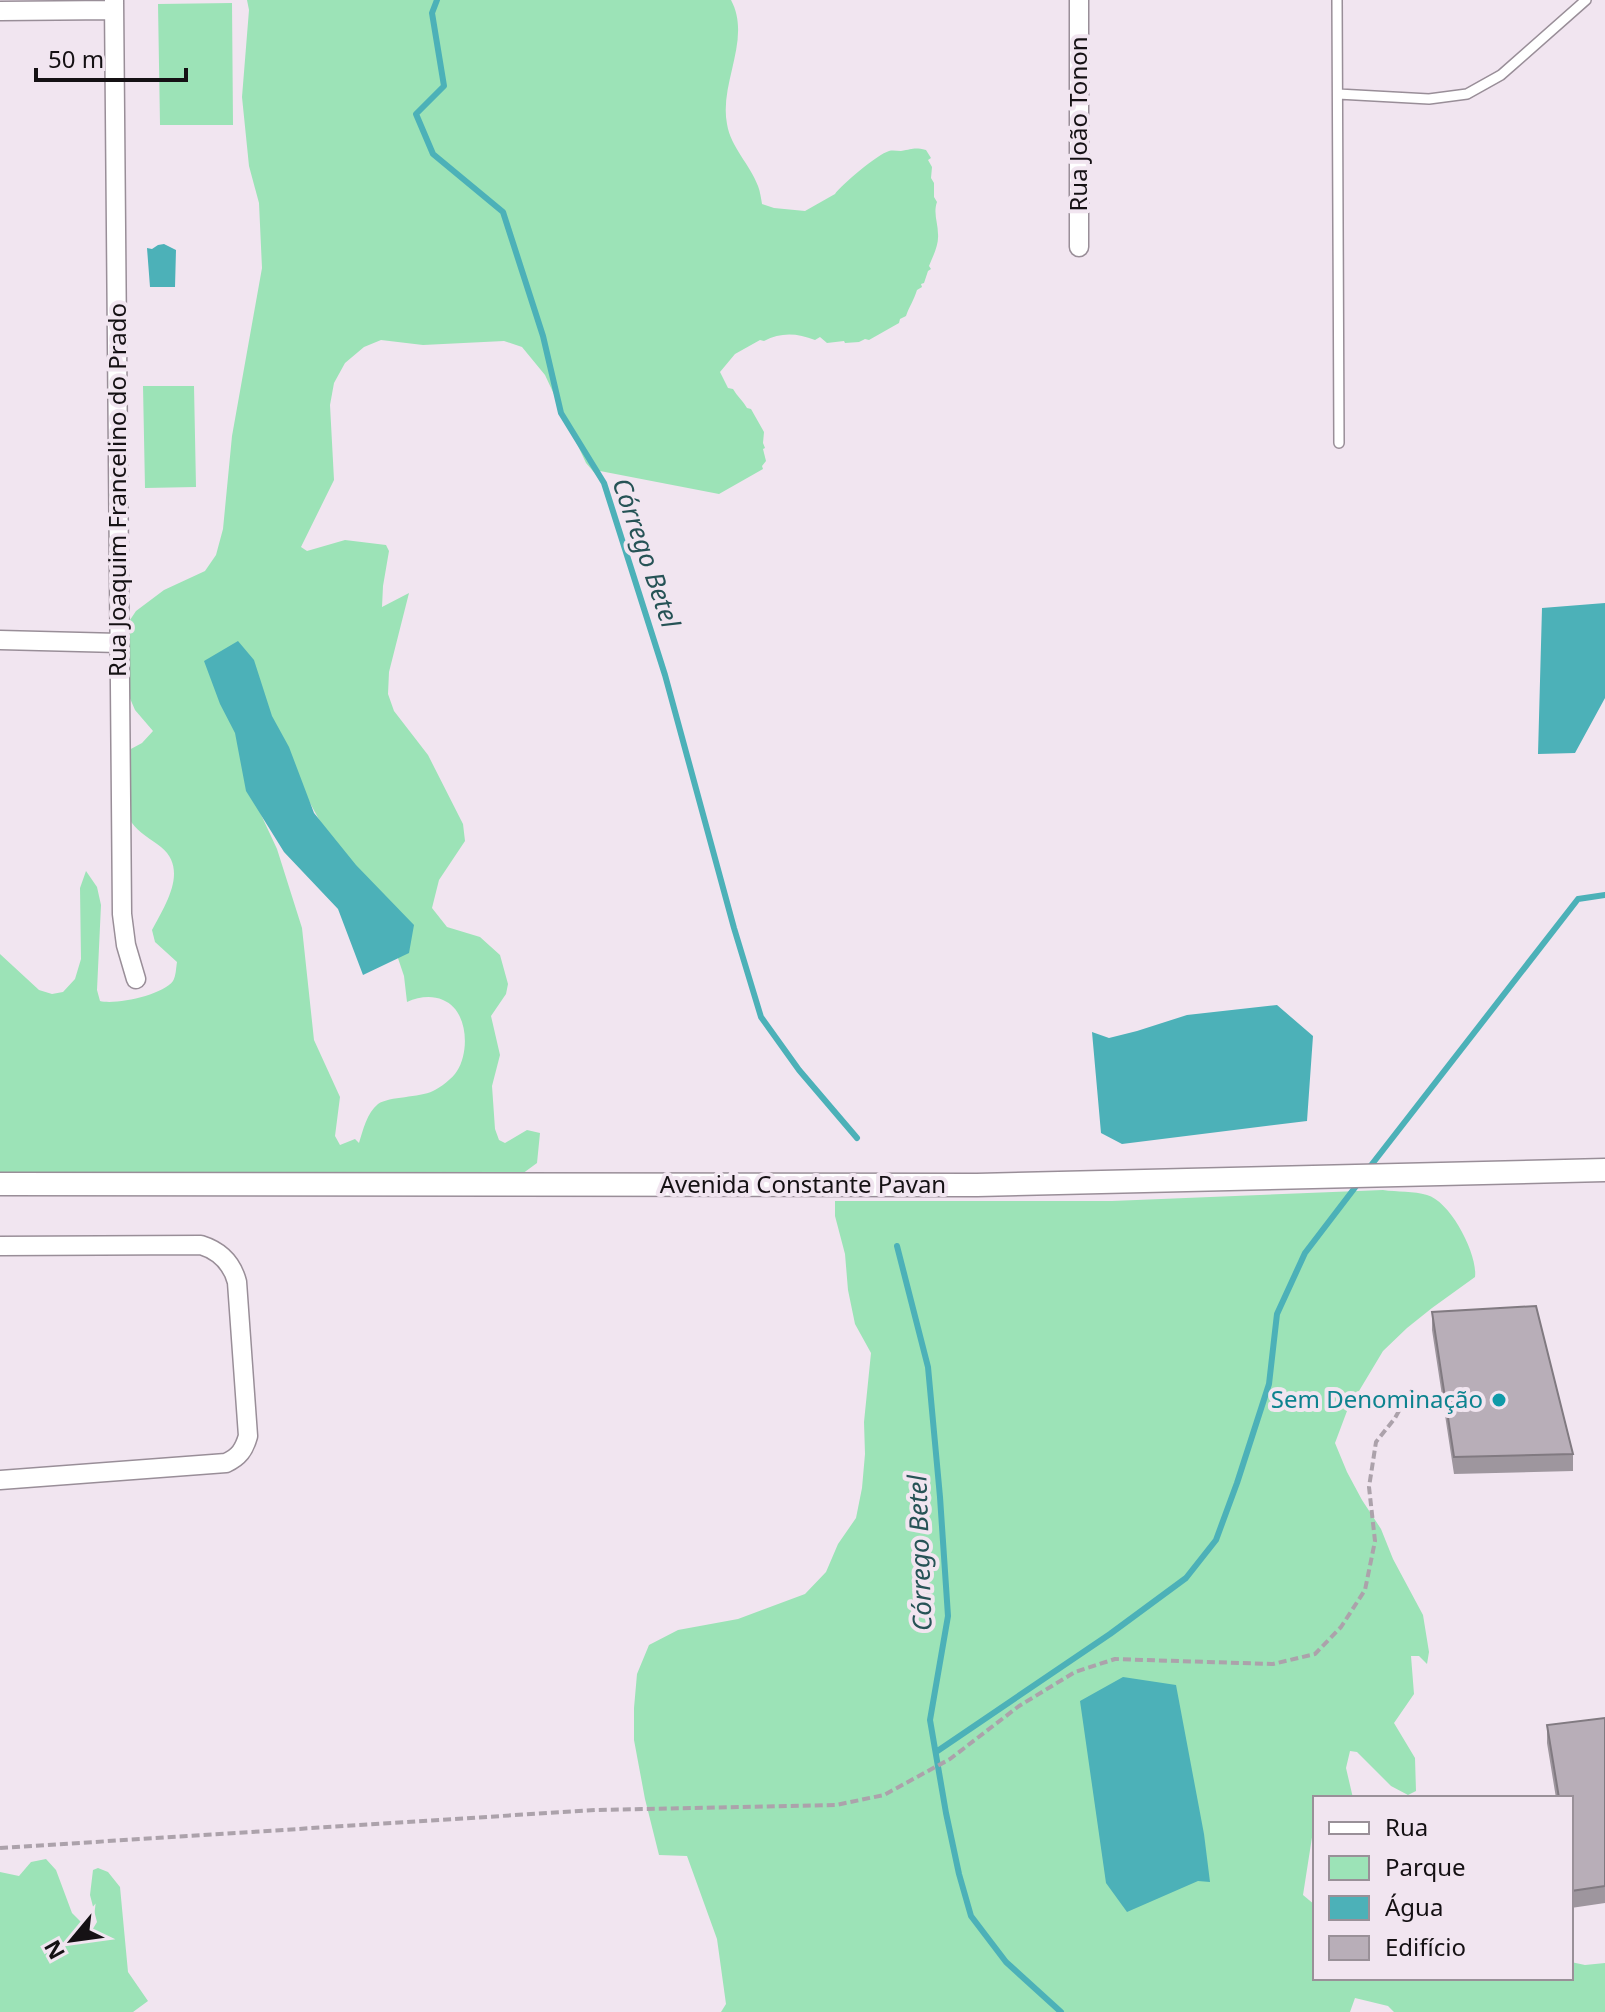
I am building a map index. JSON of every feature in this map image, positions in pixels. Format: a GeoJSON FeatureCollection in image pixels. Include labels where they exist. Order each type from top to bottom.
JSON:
{"type":"FeatureCollection","features":[{"type":"Feature","properties":{"kind":"street","name":"Rua João Tonon"},"geometry":{"type":"LineString","coordinates":[[1079,0],[1079,247]]}},
{"type":"Feature","properties":{"kind":"street"},"geometry":{"type":"LineString","coordinates":[[0,11],[114,5]]}},
{"type":"Feature","properties":{"kind":"street","name":"Rua Joaquim Francelino do Prado"},"geometry":{"type":"LineString","coordinates":[[114,5],[122,914],[126,945],[136,979]]}},
{"type":"Feature","properties":{"kind":"street"},"geometry":{"type":"LineString","coordinates":[[0,640],[119,643]]}},
{"type":"Feature","properties":{"kind":"street","name":"Avenida Constante Pavan"},"geometry":{"type":"LineString","coordinates":[[0,1184],[977,1185],[1605,1170]]}},
{"type":"Feature","properties":{"kind":"street"},"geometry":{"type":"LineString","coordinates":[[0,1246],[201,1245],[221,1255],[234,1272],[237,1282],[248,1436],[238,1457],[226,1463],[0,1480]]}},
{"type":"Feature","properties":{"kind":"lane"},"geometry":{"type":"LineString","coordinates":[[1337,0],[1339,443]]}},
{"type":"Feature","properties":{"kind":"lane"},"geometry":{"type":"LineString","coordinates":[[1338,94],[1429,99],[1467,94],[1501,75],[1586,0]]}},
{"type":"Feature","properties":{"kind":"path"},"geometry":{"type":"LineString","coordinates":[[0,1848],[595,1810],[836,1805],[884,1795],[950,1759],[1019,1706],[1075,1672],[1115,1659],[1273,1664],[1315,1654],[1341,1627],[1365,1590],[1375,1541],[1369,1487],[1376,1442],[1395,1418],[1411,1389]]}},
{"type":"Feature","properties":{"kind":"green space"},"geometry":{"type":"Polygon","coordinates":[[[247,0],[731,0],[737,15],[738,30],[727,93],[727,124],[732,141],[755,178],[762,204],[805,211],[835,194],[860,170],[889,151],[922,149],[931,158],[928,160],[932,167],[931,178],[937,202],[938,242],[929,266],[931,269],[922,287],[917,290],[906,316],[869,340],[859,342],[827,343],[820,337],[815,340],[789,334],[760,340],[735,354],[720,372],[728,388],[733,389],[751,409],[764,432],[766,461],[763,469],[719,494],[600,471],[598,477],[586,463],[545,375],[522,347],[504,341],[423,345],[381,340],[364,347],[345,363],[334,383],[330,405],[334,480],[301,547],[307,551],[345,540],[386,545],[389,551],[382,607],[409,593],[389,672],[388,694],[394,711],[428,755],[463,824],[465,841],[439,880],[432,908],[447,927],[480,937],[500,955],[508,984],[506,994],[491,1016],[500,1055],[492,1086],[495,1129],[499,1140],[505,1143],[527,1130],[540,1133],[537,1163],[522,1174],[0,1174],[0,954],[39,990],[52,994],[63,992],[75,979],[81,959],[80,888],[86,871],[97,887],[101,905],[97,990],[100,1001],[117,1002],[150,995],[168,986],[175,974],[177,962],[155,942],[152,930],[172,888],[173,866],[161,847],[132,823],[124,797],[129,750],[142,743],[153,731],[135,710],[120,675],[124,629],[136,611],[164,590],[205,571],[216,555],[223,529],[232,436],[262,268],[259,203],[249,166],[242,97],[249,10],[247,0]],[[250,693],[245,780],[277,849],[302,928],[314,1040],[340,1097],[335,1136],[340,1145],[355,1139],[359,1143],[368,1117],[378,1104],[427,1093],[446,1082],[461,1063],[465,1042],[462,1022],[451,1005],[430,997],[407,1002],[404,976],[376,893],[340,858],[250,693]]]}},
{"type":"Feature","properties":{"kind":"green space"},"geometry":{"type":"Polygon","coordinates":[[[232,3],[233,125],[160,125],[158,4],[232,3]]]}},
{"type":"Feature","properties":{"kind":"green space"},"geometry":{"type":"Polygon","coordinates":[[[143,386],[194,386],[196,487],[145,488],[143,386]]]}},
{"type":"Feature","properties":{"kind":"green space"},"geometry":{"type":"Polygon","coordinates":[[[1383,1190],[1417,1193],[1436,1199],[1461,1230],[1472,1255],[1475,1277],[1407,1328],[1383,1351],[1347,1411],[1335,1443],[1347,1472],[1381,1529],[1423,1615],[1429,1652],[1427,1664],[1419,1656],[1411,1656],[1414,1694],[1394,1723],[1415,1758],[1416,1791],[1408,1795],[1391,1786],[1357,1752],[1350,1751],[1346,1768],[1353,1796],[1313,1796],[1313,1831],[1303,1895],[1313,1903],[1313,1980],[1573,1980],[1573,1962],[1605,1963],[1605,2012],[1394,2012],[1388,2006],[1355,1998],[1350,2012],[721,2012],[726,2004],[717,1939],[687,1856],[659,1855],[645,1799],[634,1740],[637,1674],[649,1645],[678,1630],[738,1619],[805,1594],[826,1572],[838,1544],[856,1518],[862,1488],[871,1353],[855,1324],[845,1254],[835,1216],[835,1201],[1112,1201],[1383,1190]]]}},
{"type":"Feature","properties":{"kind":"green space"},"geometry":{"type":"Polygon","coordinates":[[[46,1859],[56,1870],[72,1913],[91,1932],[97,1922],[90,1895],[93,1870],[98,1868],[108,1872],[120,1887],[128,1972],[148,2001],[133,2012],[0,2012],[0,1872],[19,1876],[31,1862],[46,1859]]]}},
{"type":"Feature","properties":{"kind":"water"},"geometry":{"type":"Polygon","coordinates":[[[164,244],[176,250],[175,287],[150,287],[147,248],[164,244]]]}},
{"type":"Feature","properties":{"kind":"water"},"geometry":{"type":"Polygon","coordinates":[[[1605,603],[1605,698],[1575,753],[1538,754],[1542,608],[1605,603]]]}},
{"type":"Feature","properties":{"kind":"water"},"geometry":{"type":"Polygon","coordinates":[[[238,641],[254,660],[272,716],[289,747],[314,813],[356,865],[414,925],[409,953],[363,975],[338,909],[284,852],[246,791],[235,733],[204,661],[238,641]]]}},
{"type":"Feature","properties":{"kind":"water"},"geometry":{"type":"Polygon","coordinates":[[[1277,1005],[1313,1036],[1307,1121],[1122,1144],[1101,1133],[1092,1032],[1109,1038],[1187,1015],[1277,1005]]]}},
{"type":"Feature","properties":{"kind":"water"},"geometry":{"type":"Polygon","coordinates":[[[1123,1677],[1176,1685],[1210,1882],[1198,1881],[1127,1912],[1106,1883],[1080,1701],[1123,1677]]]}},
{"type":"Feature","properties":{"kind":"building","name":"Sem Denominação"},"geometry":{"type":"Polygon","coordinates":[[[1536,1306],[1573,1454],[1454,1457],[1432,1312],[1536,1306]]]}},
{"type":"Feature","properties":{"kind":"building"},"geometry":{"type":"Polygon","coordinates":[[[1605,1718],[1605,1886],[1573,1891],[1573,1796],[1559,1796],[1547,1725],[1605,1718]]]}},
{"type":"Feature","properties":{"kind":"waterway","name":"Córrego Betel"},"geometry":{"type":"LineString","coordinates":[[437,0],[432,13],[444,86],[416,114],[433,154],[503,212],[543,336],[561,413],[604,483],[665,675],[761,1017],[799,1070],[857,1138]]}},
{"type":"Feature","properties":{"kind":"waterway"},"geometry":{"type":"LineString","coordinates":[[1369,1168],[1578,899],[1605,895]]}},
{"type":"Feature","properties":{"kind":"waterway"},"geometry":{"type":"LineString","coordinates":[[936,1752],[1110,1634],[1186,1578],[1216,1540],[1269,1384],[1277,1314],[1305,1253],[1360,1181]]}},
{"type":"Feature","properties":{"kind":"waterway","name":"Córrego Betel"},"geometry":{"type":"LineString","coordinates":[[897,1246],[928,1367],[948,1616],[930,1720],[959,1874],[971,1916],[1006,1962],[1061,2012]]}},
{"type":"Feature","properties":{"kind":"place","name":"Sem Denominação"},"geometry":{"type":"Point","coordinates":[1499,1400]}}]}
